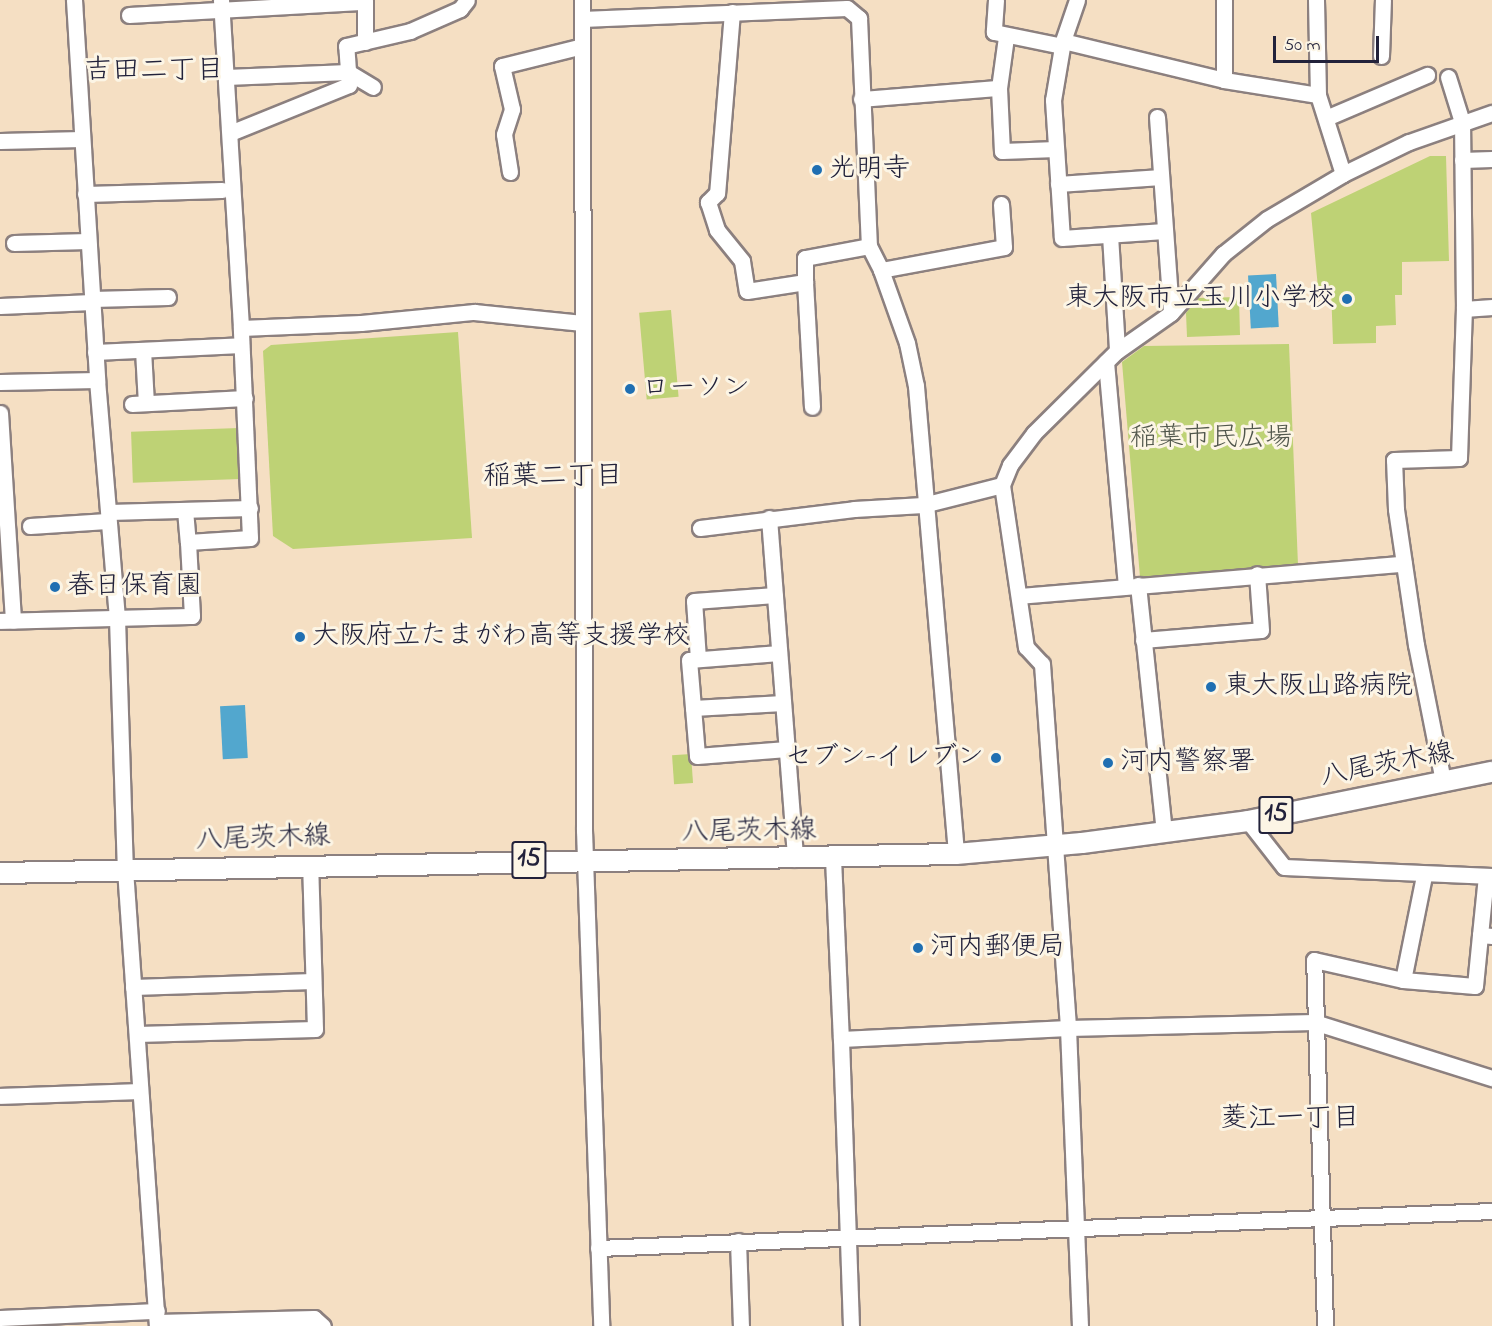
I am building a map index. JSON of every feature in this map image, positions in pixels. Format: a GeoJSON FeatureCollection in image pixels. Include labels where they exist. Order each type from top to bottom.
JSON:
{"type":"FeatureCollection","features":[{"type":"Feature","properties":{"kind":"main road","name":"八尾茨木線"},"geometry":{"type":"LineString","coordinates":[[0,873],[310,865],[795,859],[956,854],[1164,833],[1248,821],[1492,772]]}},
{"type":"Feature","properties":{"kind":"street"},"geometry":{"type":"LineString","coordinates":[[74,0],[95,352],[117,618],[125,869],[157,1320]]}},
{"type":"Feature","properties":{"kind":"street"},"geometry":{"type":"LineString","coordinates":[[230,133],[349,85],[346,46],[410,31],[460,9],[467,0]]}},
{"type":"Feature","properties":{"kind":"street"},"geometry":{"type":"LineString","coordinates":[[582,0],[585,860],[601,1326]]}},
{"type":"Feature","properties":{"kind":"street"},"geometry":{"type":"LineString","coordinates":[[996,0],[994,32],[1006,37],[1063,43],[1224,80],[1318,95]]}},
{"type":"Feature","properties":{"kind":"street"},"geometry":{"type":"LineString","coordinates":[[1077,0],[1063,43],[1053,100],[1062,238],[1164,231]]}},
{"type":"Feature","properties":{"kind":"street"},"geometry":{"type":"LineString","coordinates":[[1224,0],[1224,80]]}},
{"type":"Feature","properties":{"kind":"street"},"geometry":{"type":"LineString","coordinates":[[1316,0],[1318,95],[1343,174]]}},
{"type":"Feature","properties":{"kind":"street"},"geometry":{"type":"LineString","coordinates":[[1381,56],[1383,0]]}},
{"type":"Feature","properties":{"kind":"street"},"geometry":{"type":"LineString","coordinates":[[129,15],[222,4],[365,1],[365,42]]}},
{"type":"Feature","properties":{"kind":"street"},"geometry":{"type":"LineString","coordinates":[[188,542],[250,538],[245,398],[222,4]]}},
{"type":"Feature","properties":{"kind":"street"},"geometry":{"type":"LineString","coordinates":[[582,19],[732,12],[781,14],[847,4],[859,18],[869,246],[881,270],[907,343],[916,386],[923,505],[956,854]]}},
{"type":"Feature","properties":{"kind":"street"},"geometry":{"type":"LineString","coordinates":[[732,12],[717,193],[708,202],[711,219],[742,261],[747,291],[806,282]]}},
{"type":"Feature","properties":{"kind":"street"},"geometry":{"type":"LineString","coordinates":[[1006,37],[999,88],[1002,151],[1056,149]]}},
{"type":"Feature","properties":{"kind":"street"},"geometry":{"type":"LineString","coordinates":[[510,172],[504,134],[512,109],[502,66],[582,46]]}},
{"type":"Feature","properties":{"kind":"street"},"geometry":{"type":"LineString","coordinates":[[226,77],[348,72],[373,87]]}},
{"type":"Feature","properties":{"kind":"street"},"geometry":{"type":"LineString","coordinates":[[1326,118],[1427,75]]}},
{"type":"Feature","properties":{"kind":"street"},"geometry":{"type":"LineString","coordinates":[[1443,781],[1395,509],[1394,460],[1459,458],[1464,309],[1462,123],[1448,78]]}},
{"type":"Feature","properties":{"kind":"street"},"geometry":{"type":"LineString","coordinates":[[861,99],[999,88]]}},
{"type":"Feature","properties":{"kind":"street"},"geometry":{"type":"LineString","coordinates":[[1080,1326],[1068,1028],[1057,845],[1042,664],[1026,647],[1002,485],[1010,465],[1034,433],[1112,357],[1171,313],[1223,254],[1267,219],[1343,174],[1409,142],[1492,113]]}},
{"type":"Feature","properties":{"kind":"street"},"geometry":{"type":"LineString","coordinates":[[1157,117],[1171,313]]}},
{"type":"Feature","properties":{"kind":"street"},"geometry":{"type":"LineString","coordinates":[[0,141],[82,139]]}},
{"type":"Feature","properties":{"kind":"street"},"geometry":{"type":"LineString","coordinates":[[1462,160],[1492,159]]}},
{"type":"Feature","properties":{"kind":"street"},"geometry":{"type":"LineString","coordinates":[[1058,184],[1161,177]]}},
{"type":"Feature","properties":{"kind":"street"},"geometry":{"type":"LineString","coordinates":[[86,194],[222,190]]}},
{"type":"Feature","properties":{"kind":"street"},"geometry":{"type":"LineString","coordinates":[[881,270],[1004,247],[1001,204]]}},
{"type":"Feature","properties":{"kind":"street"},"geometry":{"type":"LineString","coordinates":[[1110,235],[1112,357],[1132,585],[1143,640],[1164,833]]}},
{"type":"Feature","properties":{"kind":"street"},"geometry":{"type":"LineString","coordinates":[[14,243],[88,241]]}},
{"type":"Feature","properties":{"kind":"street"},"geometry":{"type":"LineString","coordinates":[[812,407],[805,258],[869,246]]}},
{"type":"Feature","properties":{"kind":"street"},"geometry":{"type":"LineString","coordinates":[[0,306],[168,297]]}},
{"type":"Feature","properties":{"kind":"street"},"geometry":{"type":"LineString","coordinates":[[1464,309],[1492,307]]}},
{"type":"Feature","properties":{"kind":"street"},"geometry":{"type":"LineString","coordinates":[[241,328],[474,312],[582,323]]}},
{"type":"Feature","properties":{"kind":"street"},"geometry":{"type":"LineString","coordinates":[[95,352],[241,345]]}},
{"type":"Feature","properties":{"kind":"street"},"geometry":{"type":"LineString","coordinates":[[143,350],[139,404],[245,398]]}},
{"type":"Feature","properties":{"kind":"street"},"geometry":{"type":"LineString","coordinates":[[0,382],[97,380]]}},
{"type":"Feature","properties":{"kind":"street"},"geometry":{"type":"LineString","coordinates":[[0,413],[6,621],[192,616],[185,510]]}},
{"type":"Feature","properties":{"kind":"street"},"geometry":{"type":"LineString","coordinates":[[700,528],[769,518],[923,505],[1002,485]]}},
{"type":"Feature","properties":{"kind":"street"},"geometry":{"type":"LineString","coordinates":[[30,526],[185,510],[250,508]]}},
{"type":"Feature","properties":{"kind":"street"},"geometry":{"type":"LineString","coordinates":[[769,518],[795,859]]}},
{"type":"Feature","properties":{"kind":"street"},"geometry":{"type":"LineString","coordinates":[[1019,596],[1257,574],[1404,564]]}},
{"type":"Feature","properties":{"kind":"street"},"geometry":{"type":"LineString","coordinates":[[1143,640],[1261,630],[1257,574]]}},
{"type":"Feature","properties":{"kind":"street"},"geometry":{"type":"LineString","coordinates":[[699,659],[694,601],[775,595]]}},
{"type":"Feature","properties":{"kind":"street"},"geometry":{"type":"LineString","coordinates":[[779,653],[689,660],[697,756],[787,750]]}},
{"type":"Feature","properties":{"kind":"street"},"geometry":{"type":"LineString","coordinates":[[693,708],[783,702]]}},
{"type":"Feature","properties":{"kind":"street"},"geometry":{"type":"LineString","coordinates":[[1248,821],[1284,867],[1424,876],[1489,876],[1486,935],[1475,986],[1403,980],[1314,960],[1314,1022],[1325,1326]]}},
{"type":"Feature","properties":{"kind":"street"},"geometry":{"type":"LineString","coordinates":[[832,858],[842,1040],[851,1326]]}},
{"type":"Feature","properties":{"kind":"street"},"geometry":{"type":"LineString","coordinates":[[137,1034],[315,1029],[310,865]]}},
{"type":"Feature","properties":{"kind":"street"},"geometry":{"type":"LineString","coordinates":[[1403,980],[1424,876]]}},
{"type":"Feature","properties":{"kind":"street"},"geometry":{"type":"LineString","coordinates":[[133,987],[313,981]]}},
{"type":"Feature","properties":{"kind":"street"},"geometry":{"type":"LineString","coordinates":[[842,1040],[1068,1028],[1314,1022],[1492,1078]]}},
{"type":"Feature","properties":{"kind":"street"},"geometry":{"type":"LineString","coordinates":[[0,1096],[140,1091]]}},
{"type":"Feature","properties":{"kind":"street"},"geometry":{"type":"LineString","coordinates":[[598,1248],[1492,1211]]}},
{"type":"Feature","properties":{"kind":"street"},"geometry":{"type":"LineString","coordinates":[[738,1241],[741,1326]]}},
{"type":"Feature","properties":{"kind":"street"},"geometry":{"type":"LineString","coordinates":[[0,1318],[157,1320],[314,1318],[323,1326]]}},
{"type":"Feature","properties":{"kind":"green space"},"geometry":{"type":"Polygon","coordinates":[[[1430,156],[1446,156],[1449,261],[1402,262],[1402,295],[1395,295],[1396,325],[1376,326],[1376,343],[1333,344],[1331,288],[1318,288],[1311,213],[1430,156]]]}},
{"type":"Feature","properties":{"kind":"green space"},"geometry":{"type":"Polygon","coordinates":[[[1239,297],[1240,335],[1187,337],[1186,313],[1198,298],[1239,297]]]}},
{"type":"Feature","properties":{"kind":"green space"},"geometry":{"type":"Polygon","coordinates":[[[671,310],[679,397],[647,399],[639,313],[671,310]]]}},
{"type":"Feature","properties":{"kind":"green space"},"geometry":{"type":"Polygon","coordinates":[[[458,332],[472,538],[293,549],[273,536],[263,351],[271,345],[458,332]]]}},
{"type":"Feature","properties":{"kind":"green space","name":"稲葉市民広場"},"geometry":{"type":"Polygon","coordinates":[[[1289,344],[1298,565],[1140,577],[1122,362],[1144,346],[1289,344]]]}},
{"type":"Feature","properties":{"kind":"green space"},"geometry":{"type":"Polygon","coordinates":[[[239,428],[241,479],[133,483],[131,432],[239,428]]]}},
{"type":"Feature","properties":{"kind":"green space"},"geometry":{"type":"Polygon","coordinates":[[[691,754],[693,783],[674,784],[672,755],[691,754]]]}},
{"type":"Feature","properties":{"kind":"water"},"geometry":{"type":"Polygon","coordinates":[[[1276,274],[1279,327],[1251,328],[1248,275],[1276,274]]]}},
{"type":"Feature","properties":{"kind":"water"},"geometry":{"type":"Polygon","coordinates":[[[245,705],[248,758],[223,759],[220,706],[245,705]]]}},
{"type":"Feature","properties":{"kind":"place","name":"光明寺"},"geometry":{"type":"Point","coordinates":[817,170]}},
{"type":"Feature","properties":{"kind":"place","name":"東大阪市立玉川小学校"},"geometry":{"type":"Point","coordinates":[1347,299]}},
{"type":"Feature","properties":{"kind":"place","name":"ローソン"},"geometry":{"type":"Point","coordinates":[630,389]}},
{"type":"Feature","properties":{"kind":"place","name":"春日保育園"},"geometry":{"type":"Point","coordinates":[55,587]}},
{"type":"Feature","properties":{"kind":"place","name":"大阪府立たまがわ高等支援学校"},"geometry":{"type":"Point","coordinates":[300,637]}},
{"type":"Feature","properties":{"kind":"place","name":"東大阪山路病院"},"geometry":{"type":"Point","coordinates":[1211,687]}},
{"type":"Feature","properties":{"kind":"place","name":"セブン-イレブン"},"geometry":{"type":"Point","coordinates":[996,758]}},
{"type":"Feature","properties":{"kind":"place","name":"河内警察署"},"geometry":{"type":"Point","coordinates":[1108,763]}},
{"type":"Feature","properties":{"kind":"place","name":"河内郵便局"},"geometry":{"type":"Point","coordinates":[918,948]}},
{"type":"Feature","properties":{"kind":"district","name":"吉田二丁目"},"geometry":{"type":"Point","coordinates":[154,72]}},
{"type":"Feature","properties":{"kind":"district","name":"稲葉二丁目"},"geometry":{"type":"Point","coordinates":[553,478]}},
{"type":"Feature","properties":{"kind":"district","name":"菱江一丁目"},"geometry":{"type":"Point","coordinates":[1290,1120]}}]}
